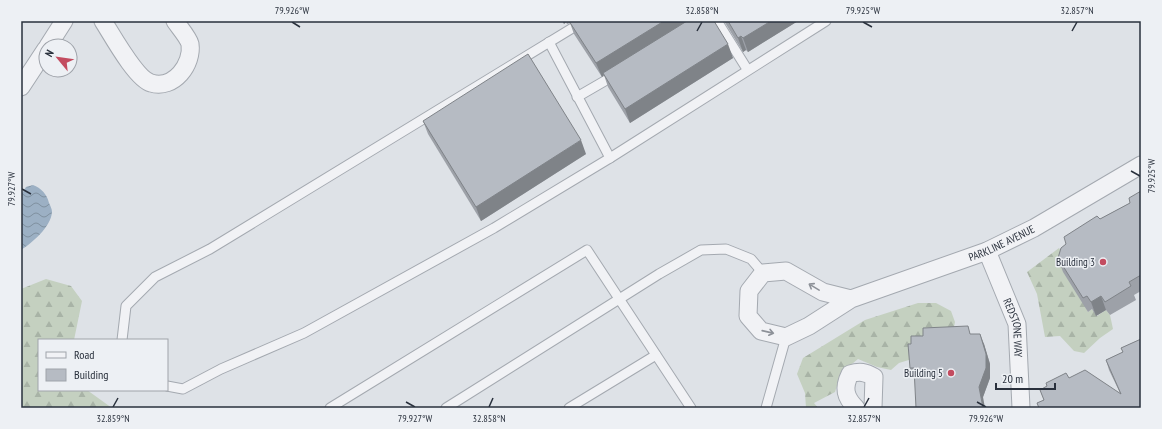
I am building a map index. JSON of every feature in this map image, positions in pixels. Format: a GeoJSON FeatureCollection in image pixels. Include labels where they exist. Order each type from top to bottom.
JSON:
{"type":"FeatureCollection","features":[{"type":"Feature","properties":{"kind":"street"},"geometry":{"type":"LineString","coordinates":[[53,38],[64,21]]}},
{"type":"Feature","properties":{"kind":"street"},"geometry":{"type":"LineString","coordinates":[[103,21],[137,72],[151,83],[166,83],[182,72],[189,60],[190,43],[175,21]]}},
{"type":"Feature","properties":{"kind":"street"},"geometry":{"type":"LineString","coordinates":[[21,87],[38,61]]}},
{"type":"Feature","properties":{"kind":"street","name":"PARKLINE AVENUE"},"geometry":{"type":"LineString","coordinates":[[786,337],[809,326],[851,299],[987,251],[1034,228],[1141,165]]}},
{"type":"Feature","properties":{"kind":"street","name":"REDSTONE WAY"},"geometry":{"type":"LineString","coordinates":[[987,251],[1017,324],[1021,408]]}},
{"type":"Feature","properties":{"kind":"street"},"geometry":{"type":"LineString","coordinates":[[786,337],[762,331],[748,316],[749,291],[763,273],[786,271],[823,292],[851,299]]}},
{"type":"Feature","properties":{"kind":"street"},"geometry":{"type":"LineString","coordinates":[[856,408],[847,398],[845,390],[846,382],[850,374],[858,372],[866,372],[874,377],[873,408]]}},
{"type":"Feature","properties":{"kind":"lane"},"geometry":{"type":"LineString","coordinates":[[122,339],[126,306],[155,277],[210,249],[584,21]]}},
{"type":"Feature","properties":{"kind":"lane"},"geometry":{"type":"LineString","coordinates":[[718,21],[747,69]]}},
{"type":"Feature","properties":{"kind":"lane"},"geometry":{"type":"LineString","coordinates":[[168,386],[183,389],[221,369],[304,333],[494,228],[610,158],[747,69],[826,21]]}},
{"type":"Feature","properties":{"kind":"lane"},"geometry":{"type":"LineString","coordinates":[[549,42],[610,158]]}},
{"type":"Feature","properties":{"kind":"lane"},"geometry":{"type":"LineString","coordinates":[[577,97],[626,69]]}},
{"type":"Feature","properties":{"kind":"lane"},"geometry":{"type":"LineString","coordinates":[[446,408],[619,299],[701,250],[726,249],[751,259],[763,273]]}},
{"type":"Feature","properties":{"kind":"lane"},"geometry":{"type":"LineString","coordinates":[[330,408],[587,250],[691,408]]}},
{"type":"Feature","properties":{"kind":"lane"},"geometry":{"type":"LineString","coordinates":[[766,408],[786,337]]}},
{"type":"Feature","properties":{"kind":"lane"},"geometry":{"type":"LineString","coordinates":[[569,408],[656,355]]}},
{"type":"Feature","properties":{"kind":"green space"},"geometry":{"type":"Polygon","coordinates":[[[1059,248],[1064,256],[1088,312],[1092,309],[1097,316],[1106,310],[1110,315],[1113,329],[1100,338],[1084,353],[1074,351],[1060,336],[1045,337],[1037,294],[1027,272],[1059,248]]]}},
{"type":"Feature","properties":{"kind":"green space"},"geometry":{"type":"Polygon","coordinates":[[[46,279],[71,286],[82,301],[74,339],[38,339],[38,391],[88,391],[112,408],[21,408],[21,289],[46,279]]]}},
{"type":"Feature","properties":{"kind":"green space"},"geometry":{"type":"Polygon","coordinates":[[[918,303],[936,303],[951,311],[955,322],[952,337],[912,359],[899,363],[891,370],[877,367],[858,359],[841,373],[835,392],[814,403],[818,408],[806,408],[805,393],[797,374],[803,358],[865,320],[918,303]]]}},
{"type":"Feature","properties":{"kind":"water"},"geometry":{"type":"Polygon","coordinates":[[[33,185],[45,194],[52,212],[51,218],[45,229],[21,250],[21,195],[26,187],[33,185]]]}},
{"type":"Feature","properties":{"kind":"building"},"geometry":{"type":"Polygon","coordinates":[[[569,21],[664,21],[596,63],[569,21]]]}},
{"type":"Feature","properties":{"kind":"building"},"geometry":{"type":"Polygon","coordinates":[[[687,21],[714,21],[728,44],[625,109],[603,73],[687,21]]]}},
{"type":"Feature","properties":{"kind":"building"},"geometry":{"type":"Polygon","coordinates":[[[728,21],[771,21],[743,38],[741,36],[738,38],[728,21]]]}},
{"type":"Feature","properties":{"kind":"building"},"geometry":{"type":"Polygon","coordinates":[[[528,54],[581,140],[476,207],[423,121],[528,54]]]}},
{"type":"Feature","properties":{"kind":"building","name":"Building 3"},"geometry":{"type":"Polygon","coordinates":[[[1141,191],[1141,275],[1129,282],[1131,286],[1105,302],[1101,296],[1091,302],[1087,296],[1083,298],[1058,258],[1061,248],[1066,244],[1064,237],[1097,216],[1100,219],[1130,203],[1129,198],[1141,191]]]}},
{"type":"Feature","properties":{"kind":"building","name":"Building 5"},"geometry":{"type":"Polygon","coordinates":[[[968,326],[970,334],[980,334],[986,354],[986,368],[979,387],[983,408],[916,408],[914,368],[910,368],[908,344],[911,344],[911,336],[923,336],[923,328],[968,326]]]}},
{"type":"Feature","properties":{"kind":"building"},"geometry":{"type":"Polygon","coordinates":[[[1141,339],[1141,408],[1039,408],[1037,403],[1044,400],[1040,390],[1047,386],[1046,383],[1066,373],[1069,378],[1085,370],[1121,394],[1106,360],[1123,352],[1121,348],[1141,339]]]}},
{"type":"Feature","properties":{"kind":"place","name":"Building 3"},"geometry":{"type":"Point","coordinates":[1103,262]}},
{"type":"Feature","properties":{"kind":"place","name":"Building 5"},"geometry":{"type":"Point","coordinates":[951,373]}}]}
